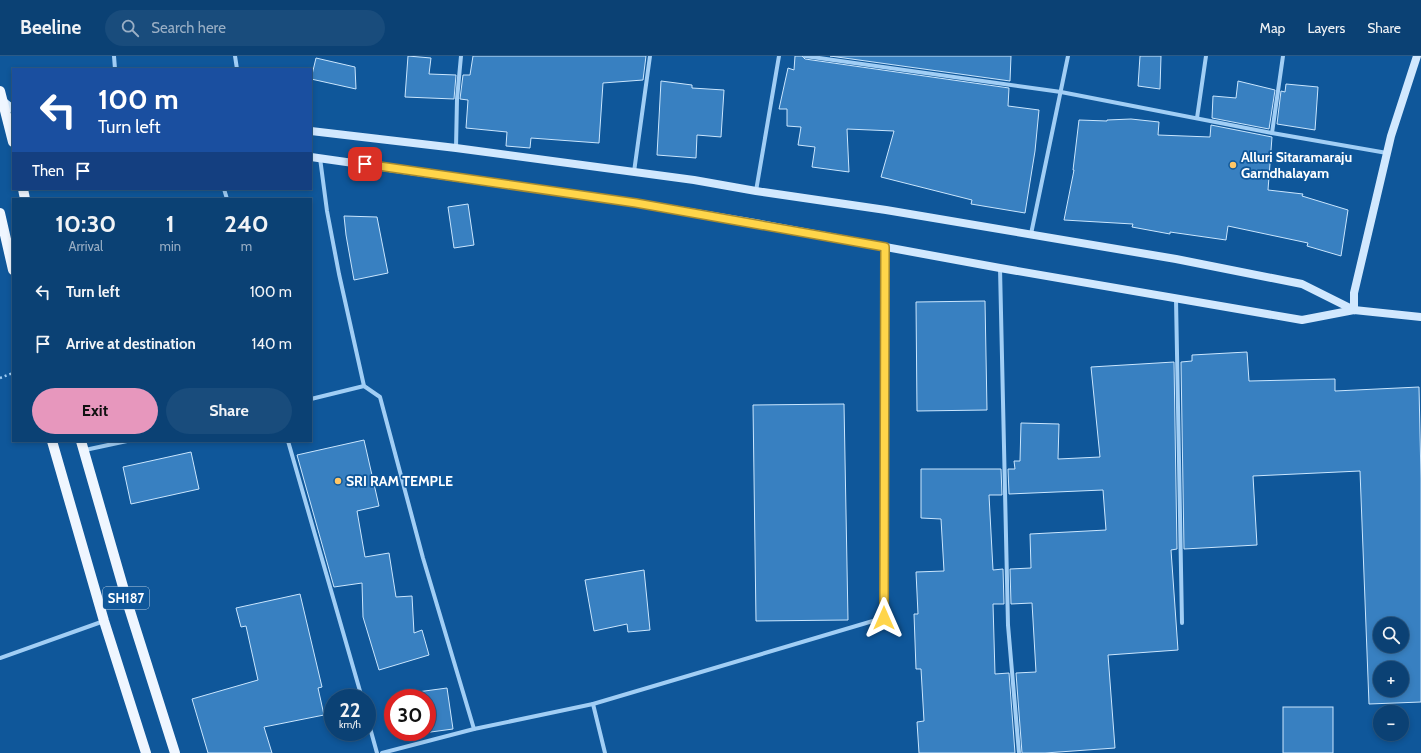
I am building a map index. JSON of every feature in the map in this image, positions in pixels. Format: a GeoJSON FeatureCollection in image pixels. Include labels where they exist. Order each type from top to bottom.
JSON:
{"type":"FeatureCollection","features":[{"type":"Feature","properties":{"kind":"main road"},"geometry":{"type":"LineString","coordinates":[[1354,310],[1354,293],[1391,136],[1417,56]]}},
{"type":"Feature","properties":{"kind":"main road"},"geometry":{"type":"LineString","coordinates":[[0,91],[12,138]]}},
{"type":"Feature","properties":{"kind":"main road"},"geometry":{"type":"LineString","coordinates":[[2,102],[12,108]]}},
{"type":"Feature","properties":{"kind":"main road"},"geometry":{"type":"LineString","coordinates":[[312,131],[456,148],[694,180],[756,191],[886,210],[1176,259],[1302,284],[1354,310]]}},
{"type":"Feature","properties":{"kind":"main road"},"geometry":{"type":"LineString","coordinates":[[312,156],[636,203],[1302,320],[1354,310],[1421,317]]}},
{"type":"Feature","properties":{"kind":"main road"},"geometry":{"type":"LineString","coordinates":[[0,213],[12,266]]}},
{"type":"Feature","properties":{"kind":"main road","name":"SH187"},"geometry":{"type":"LineString","coordinates":[[52,442],[104,621],[146,753]]}},
{"type":"Feature","properties":{"kind":"main road","name":"SH187"},"geometry":{"type":"LineString","coordinates":[[82,446],[130,611],[175,753]]}},
{"type":"Feature","properties":{"kind":"street"},"geometry":{"type":"LineString","coordinates":[[114,56],[115,68]]}},
{"type":"Feature","properties":{"kind":"street"},"geometry":{"type":"LineString","coordinates":[[235,56],[237,68]]}},
{"type":"Feature","properties":{"kind":"street"},"geometry":{"type":"LineString","coordinates":[[456,148],[457,99],[461,56]]}},
{"type":"Feature","properties":{"kind":"street"},"geometry":{"type":"LineString","coordinates":[[634,172],[650,56]]}},
{"type":"Feature","properties":{"kind":"street"},"geometry":{"type":"LineString","coordinates":[[756,191],[779,56]]}},
{"type":"Feature","properties":{"kind":"street"},"geometry":{"type":"LineString","coordinates":[[804,56],[1061,92],[1272,133],[1387,153]]}},
{"type":"Feature","properties":{"kind":"street"},"geometry":{"type":"LineString","coordinates":[[1031,235],[1068,56]]}},
{"type":"Feature","properties":{"kind":"street"},"geometry":{"type":"LineString","coordinates":[[1197,118],[1206,56]]}},
{"type":"Feature","properties":{"kind":"street"},"geometry":{"type":"LineString","coordinates":[[1272,133],[1283,56]]}},
{"type":"Feature","properties":{"kind":"street"},"geometry":{"type":"LineString","coordinates":[[320,158],[334,250],[364,386],[380,397],[423,558],[474,729]]}},
{"type":"Feature","properties":{"kind":"street"},"geometry":{"type":"LineString","coordinates":[[382,753],[474,729],[593,704],[884,618],[885,247]]}},
{"type":"Feature","properties":{"kind":"street"},"geometry":{"type":"LineString","coordinates":[[1000,268],[1008,625],[1019,753]]}},
{"type":"Feature","properties":{"kind":"street"},"geometry":{"type":"LineString","coordinates":[[1176,299],[1182,623]]}},
{"type":"Feature","properties":{"kind":"street"},"geometry":{"type":"LineString","coordinates":[[312,399],[364,386]]}},
{"type":"Feature","properties":{"kind":"street"},"geometry":{"type":"LineString","coordinates":[[82,446],[118,442]]}},
{"type":"Feature","properties":{"kind":"street"},"geometry":{"type":"LineString","coordinates":[[288,442],[359,689]]}},
{"type":"Feature","properties":{"kind":"street"},"geometry":{"type":"LineString","coordinates":[[0,658],[104,621]]}},
{"type":"Feature","properties":{"kind":"street"},"geometry":{"type":"LineString","coordinates":[[593,704],[605,753]]}},
{"type":"Feature","properties":{"kind":"street"},"geometry":{"type":"LineString","coordinates":[[374,741],[378,753]]}},
{"type":"Feature","properties":{"kind":"street"},"geometry":{"type":"LineString","coordinates":[[402,748],[404,753]]}},
{"type":"Feature","properties":{"kind":"path"},"geometry":{"type":"LineString","coordinates":[[0,378],[12,373]]}},
{"type":"Feature","properties":{"kind":"building"},"geometry":{"type":"Polygon","coordinates":[[[408,56],[431,58],[429,74],[456,75],[454,99],[405,97],[408,56]]]}},
{"type":"Feature","properties":{"kind":"building"},"geometry":{"type":"Polygon","coordinates":[[[473,56],[646,56],[643,80],[603,83],[599,143],[531,138],[530,148],[506,146],[507,132],[466,128],[468,100],[460,99],[463,75],[470,75],[473,56]]]}},
{"type":"Feature","properties":{"kind":"building"},"geometry":{"type":"Polygon","coordinates":[[[795,56],[802,56],[805,59],[1009,88],[1008,106],[1039,110],[1035,151],[1025,213],[971,204],[972,200],[881,177],[894,131],[847,129],[849,172],[812,167],[815,147],[798,145],[801,127],[787,126],[787,109],[779,109],[788,68],[794,70],[795,56]]]}},
{"type":"Feature","properties":{"kind":"building"},"geometry":{"type":"Polygon","coordinates":[[[830,56],[1011,56],[1010,81],[830,56]]]}},
{"type":"Feature","properties":{"kind":"building"},"geometry":{"type":"Polygon","coordinates":[[[1140,56],[1161,56],[1160,89],[1138,86],[1140,56]]]}},
{"type":"Feature","properties":{"kind":"building"},"geometry":{"type":"Polygon","coordinates":[[[316,58],[355,67],[356,89],[312,79],[316,58]]]}},
{"type":"Feature","properties":{"kind":"building"},"geometry":{"type":"Polygon","coordinates":[[[661,81],[692,85],[692,88],[724,90],[721,137],[697,135],[696,158],[657,155],[661,81]]]}},
{"type":"Feature","properties":{"kind":"building"},"geometry":{"type":"Polygon","coordinates":[[[1238,81],[1275,90],[1269,129],[1212,118],[1213,96],[1236,98],[1238,81]]]}},
{"type":"Feature","properties":{"kind":"building"},"geometry":{"type":"Polygon","coordinates":[[[1286,84],[1318,87],[1315,130],[1277,124],[1281,91],[1285,92],[1286,84]]]}},
{"type":"Feature","properties":{"kind":"building"},"geometry":{"type":"Polygon","coordinates":[[[1131,119],[1159,122],[1158,135],[1210,137],[1211,125],[1272,137],[1268,190],[1303,194],[1302,196],[1348,210],[1341,256],[1307,246],[1308,243],[1228,226],[1226,240],[1170,232],[1170,234],[1132,227],[1133,224],[1064,220],[1074,170],[1079,120],[1107,121],[1131,119]]]}},
{"type":"Feature","properties":{"kind":"building"},"geometry":{"type":"Polygon","coordinates":[[[468,204],[474,245],[454,248],[448,207],[468,204]]]}},
{"type":"Feature","properties":{"kind":"building"},"geometry":{"type":"Polygon","coordinates":[[[344,216],[377,217],[388,273],[354,280],[344,216]]]}},
{"type":"Feature","properties":{"kind":"building"},"geometry":{"type":"Polygon","coordinates":[[[985,301],[987,410],[917,411],[916,302],[985,301]]]}},
{"type":"Feature","properties":{"kind":"building"},"geometry":{"type":"Polygon","coordinates":[[[1247,352],[1249,381],[1335,379],[1335,391],[1419,387],[1421,479],[1421,702],[1369,704],[1360,471],[1253,476],[1257,545],[1184,549],[1181,362],[1192,361],[1192,355],[1247,352]]]}},
{"type":"Feature","properties":{"kind":"building"},"geometry":{"type":"Polygon","coordinates":[[[1174,362],[1177,549],[1171,550],[1178,650],[1108,655],[1115,748],[1045,753],[1022,753],[1016,673],[1036,672],[1032,603],[1011,604],[1010,569],[1031,568],[1030,534],[1106,530],[1103,490],[1009,494],[1008,469],[1015,469],[1014,461],[1020,461],[1021,423],[1059,424],[1058,459],[1100,457],[1091,367],[1174,362]]]}},
{"type":"Feature","properties":{"kind":"building"},"geometry":{"type":"Polygon","coordinates":[[[844,404],[848,620],[756,621],[753,405],[844,404]]]}},
{"type":"Feature","properties":{"kind":"building"},"geometry":{"type":"Polygon","coordinates":[[[364,440],[379,506],[357,511],[365,557],[389,553],[396,597],[412,596],[414,633],[422,630],[429,655],[379,670],[363,617],[362,583],[334,587],[297,455],[364,440]]]}},
{"type":"Feature","properties":{"kind":"building"},"geometry":{"type":"Polygon","coordinates":[[[191,452],[199,489],[131,504],[123,467],[191,452]]]}},
{"type":"Feature","properties":{"kind":"building"},"geometry":{"type":"Polygon","coordinates":[[[921,469],[1001,469],[1002,495],[989,495],[993,570],[1003,569],[1004,604],[993,604],[995,674],[1009,673],[1015,753],[919,753],[917,722],[924,721],[921,669],[916,669],[914,614],[918,614],[916,572],[944,571],[941,519],[921,518],[921,469]]]}},
{"type":"Feature","properties":{"kind":"building"},"geometry":{"type":"Polygon","coordinates":[[[644,570],[650,630],[628,632],[627,624],[594,631],[585,580],[644,570]]]}},
{"type":"Feature","properties":{"kind":"building"},"geometry":{"type":"Polygon","coordinates":[[[300,594],[322,687],[318,688],[324,715],[264,727],[272,753],[208,753],[192,699],[258,680],[246,626],[241,627],[236,608],[300,594]]]}},
{"type":"Feature","properties":{"kind":"building"},"geometry":{"type":"Polygon","coordinates":[[[447,688],[453,729],[436,731],[436,689],[447,688]]]}},
{"type":"Feature","properties":{"kind":"building"},"geometry":{"type":"Polygon","coordinates":[[[1283,707],[1333,707],[1333,753],[1283,753],[1283,707]]]}},
{"type":"Feature","properties":{"kind":"place","name":"Alluri Sitaramaraju Garndhalayam"},"geometry":{"type":"Point","coordinates":[1233,165]}},
{"type":"Feature","properties":{"kind":"place","name":"SRI RAM TEMPLE"},"geometry":{"type":"Point","coordinates":[338,481]}},
{"type":"Feature","properties":{"kind":"route"},"geometry":{"type":"LineString","coordinates":[[365,164],[636,203],[885,247],[884,618]]}}]}
